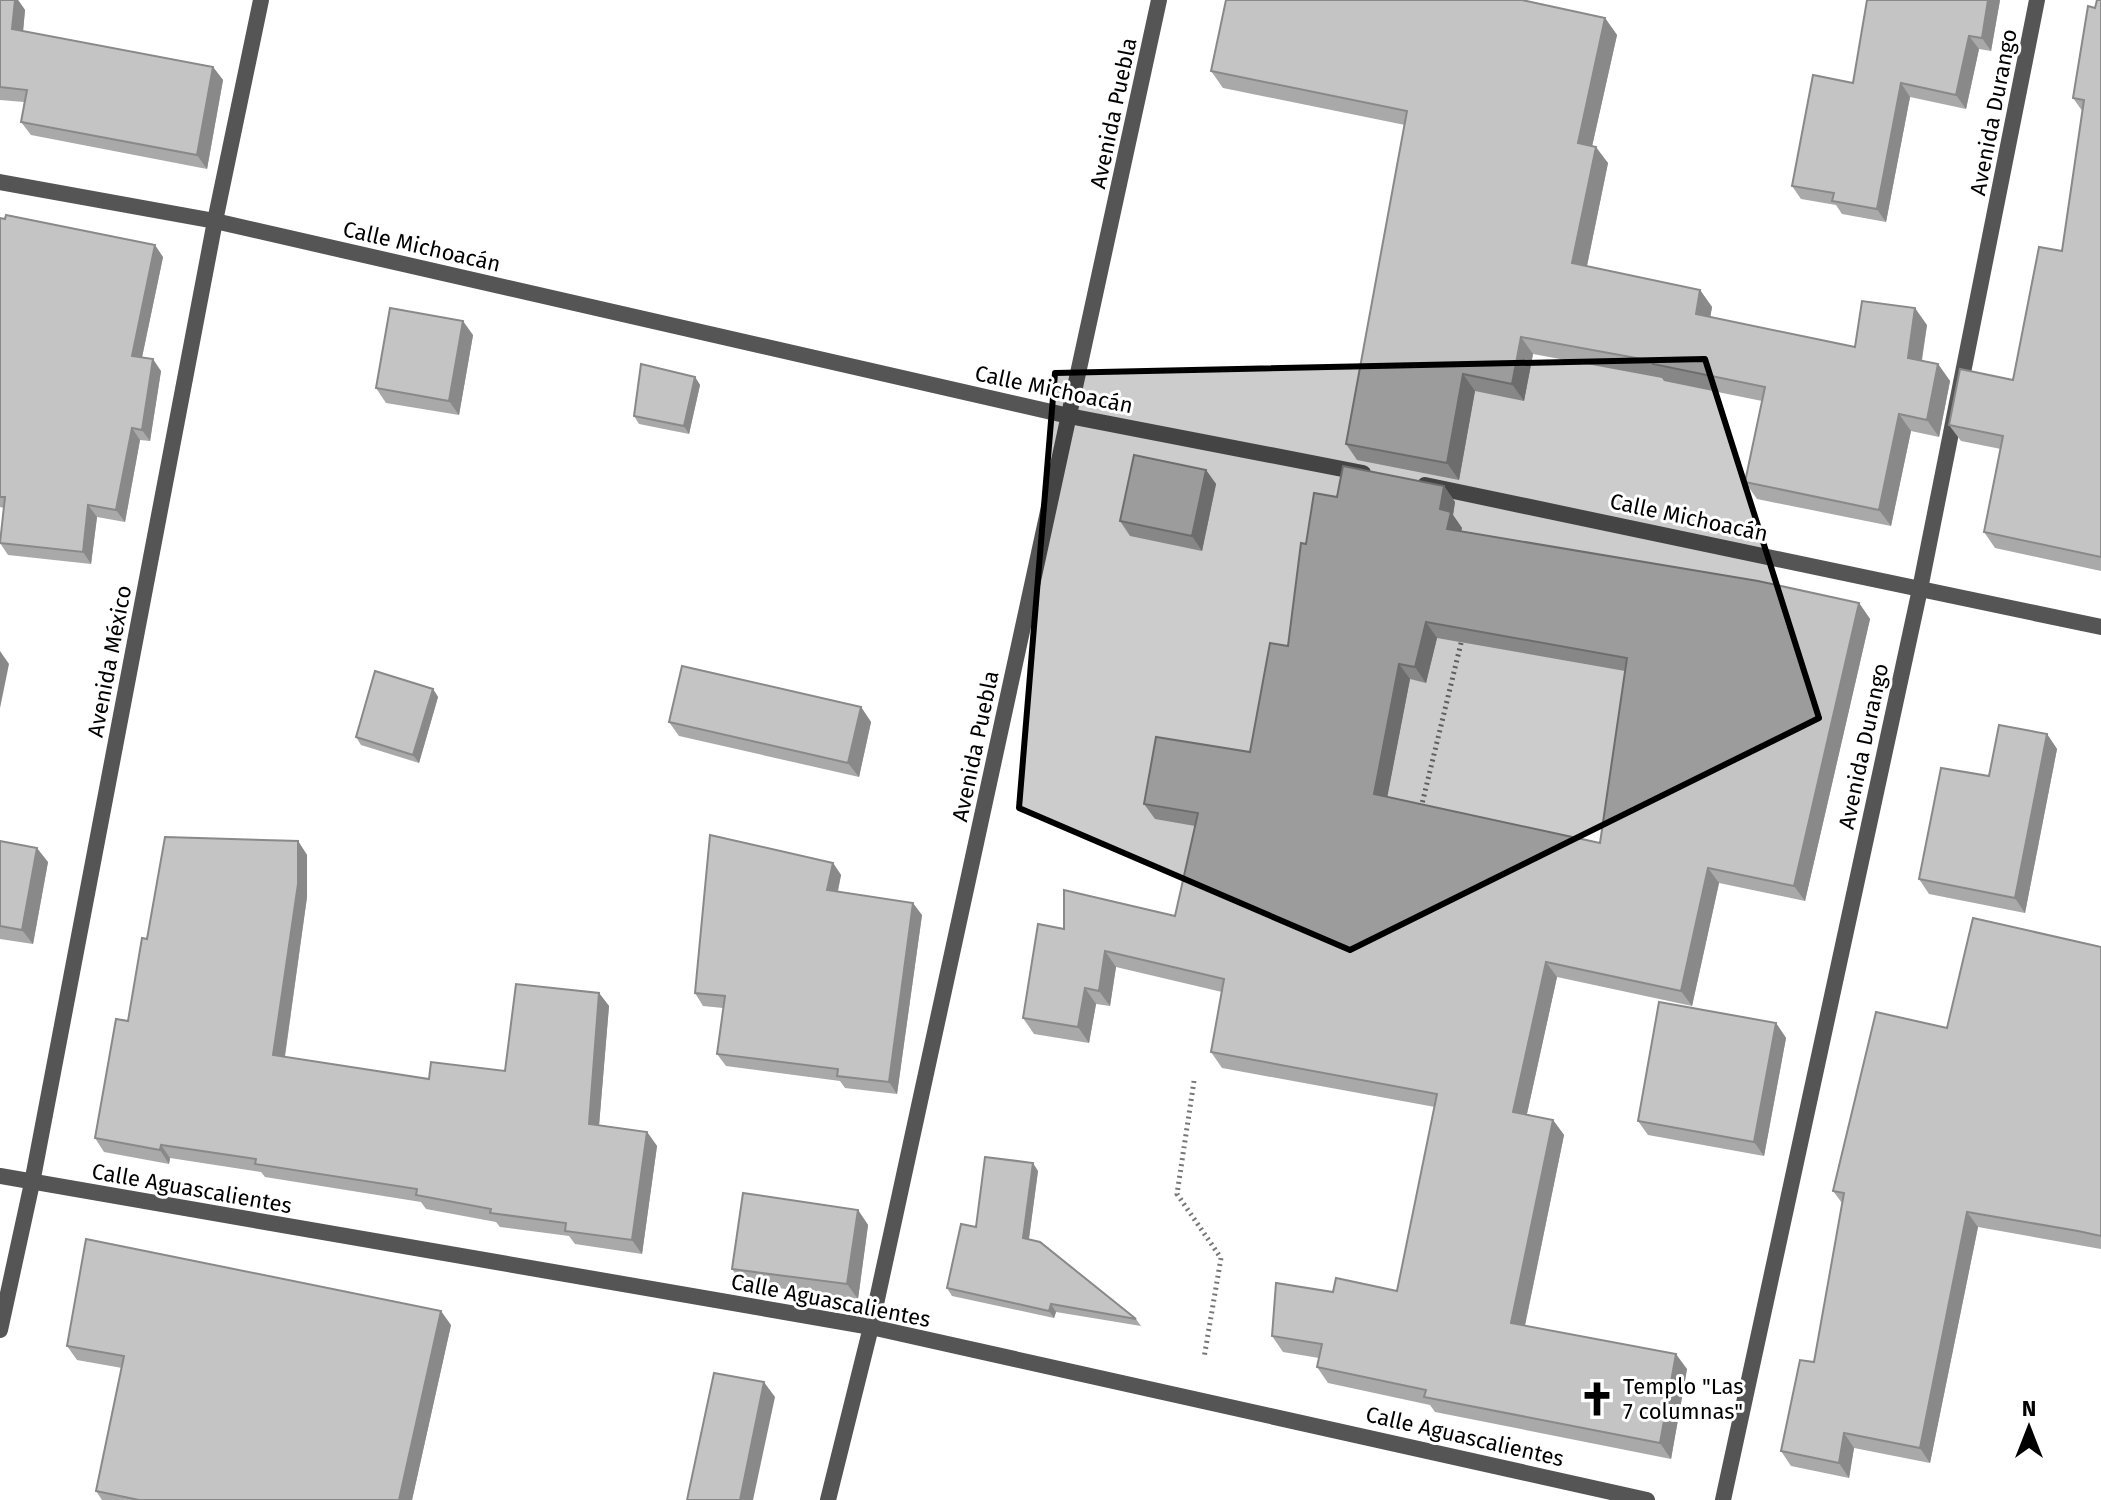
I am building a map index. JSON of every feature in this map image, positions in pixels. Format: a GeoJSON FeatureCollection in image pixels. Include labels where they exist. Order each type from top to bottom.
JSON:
{"type":"FeatureCollection","features":[{"type":"Feature","properties":{"kind":"street","name":"Avenida México"},"geometry":{"type":"LineString","coordinates":[[0,1330],[32,1183],[215,221],[261,0]]}},
{"type":"Feature","properties":{"kind":"street","name":"Avenida Puebla"},"geometry":{"type":"LineString","coordinates":[[828,1500],[871,1327],[1159,0]]}},
{"type":"Feature","properties":{"kind":"street","name":"Avenida Durango"},"geometry":{"type":"LineString","coordinates":[[1723,1500],[1920,589],[2037,0]]}},
{"type":"Feature","properties":{"kind":"street","name":"Calle Michoacán"},"geometry":{"type":"LineString","coordinates":[[0,182],[215,221],[1069,416],[1374,475]]}},
{"type":"Feature","properties":{"kind":"street","name":"Calle Michoacán"},"geometry":{"type":"LineString","coordinates":[[1404,481],[2101,627]]}},
{"type":"Feature","properties":{"kind":"street","name":"Calle Aguascalientes"},"geometry":{"type":"LineString","coordinates":[[0,1176],[871,1327],[1647,1500]]}},
{"type":"Feature","properties":{"kind":"path"},"geometry":{"type":"LineString","coordinates":[[1421,809],[1466,622]]}},
{"type":"Feature","properties":{"kind":"path"},"geometry":{"type":"LineString","coordinates":[[1194,1081],[1177,1194],[1221,1258],[1198,1399]]}},
{"type":"Feature","properties":{"kind":"highlighted area"},"geometry":{"type":"Polygon","coordinates":[[[1705,359],[1819,718],[1350,950],[1019,808],[1055,373],[1705,359]]]}},
{"type":"Feature","properties":{"kind":"building"},"geometry":{"type":"Polygon","coordinates":[[[0,0],[15,0],[12,29],[213,67],[197,155],[21,122],[27,90],[0,87],[0,0]]]}},
{"type":"Feature","properties":{"kind":"building"},"geometry":{"type":"Polygon","coordinates":[[[1226,0],[1522,0],[1605,18],[1578,143],[1596,147],[1572,263],[1700,290],[1696,314],[1855,347],[1862,301],[1915,308],[1908,358],[1938,364],[1927,420],[1899,414],[1879,510],[1745,482],[1765,387],[1653,364],[1653,361],[1521,337],[1512,384],[1463,374],[1447,463],[1346,444],[1407,111],[1211,71],[1226,0]]]}},
{"type":"Feature","properties":{"kind":"building"},"geometry":{"type":"Polygon","coordinates":[[[1867,0],[1988,0],[1982,38],[1969,36],[1956,95],[1901,83],[1877,209],[1832,201],[1834,193],[1792,186],[1813,75],[1853,83],[1867,0]]]}},
{"type":"Feature","properties":{"kind":"building"},"geometry":{"type":"Polygon","coordinates":[[[2097,0],[2101,0],[2101,557],[1984,532],[2003,436],[1949,425],[1960,369],[2013,380],[2039,247],[2062,251],[2084,100],[2073,98],[2088,6],[2095,8],[2097,0]]]}},
{"type":"Feature","properties":{"kind":"building"},"geometry":{"type":"Polygon","coordinates":[[[6,215],[155,245],[132,356],[153,359],[142,430],[132,428],[116,510],[88,505],[83,552],[0,543],[5,497],[0,497],[0,218],[5,219],[6,215]]]}},
{"type":"Feature","properties":{"kind":"building"},"geometry":{"type":"Polygon","coordinates":[[[390,308],[463,321],[449,401],[376,388],[390,308]]]}},
{"type":"Feature","properties":{"kind":"building"},"geometry":{"type":"Polygon","coordinates":[[[641,364],[695,377],[684,426],[634,416],[641,364]]]}},
{"type":"Feature","properties":{"kind":"building"},"geometry":{"type":"Polygon","coordinates":[[[1134,455],[1206,470],[1192,536],[1120,521],[1134,455]]]}},
{"type":"Feature","properties":{"kind":"building"},"geometry":{"type":"Polygon","coordinates":[[[1343,466],[1444,486],[1440,509],[1451,512],[1447,529],[1758,581],[1859,603],[1794,886],[1708,868],[1681,991],[1546,962],[1513,1112],[1553,1120],[1511,1323],[1676,1354],[1660,1443],[1424,1397],[1426,1390],[1317,1367],[1322,1344],[1272,1336],[1276,1283],[1333,1292],[1336,1278],[1397,1291],[1437,1094],[1211,1052],[1224,979],[1105,951],[1099,991],[1085,988],[1078,1027],[1023,1018],[1038,924],[1064,929],[1064,890],[1175,916],[1198,813],[1144,804],[1156,737],[1250,752],[1270,643],[1288,646],[1301,543],[1306,544],[1314,493],[1337,497],[1343,466]],[[1426,622],[1415,667],[1399,664],[1374,794],[1600,843],[1627,658],[1426,622]]]}},
{"type":"Feature","properties":{"kind":"building"},"geometry":{"type":"Polygon","coordinates":[[[682,666],[861,707],[848,763],[669,722],[682,666]]]}},
{"type":"Feature","properties":{"kind":"building"},"geometry":{"type":"Polygon","coordinates":[[[375,671],[433,689],[413,755],[356,737],[375,671]]]}},
{"type":"Feature","properties":{"kind":"building"},"geometry":{"type":"Polygon","coordinates":[[[1999,725],[2047,734],[2015,898],[1919,879],[1941,768],[1989,776],[1999,725]]]}},
{"type":"Feature","properties":{"kind":"building"},"geometry":{"type":"Polygon","coordinates":[[[710,835],[833,863],[827,890],[913,903],[889,1082],[837,1076],[838,1069],[717,1054],[725,996],[695,993],[710,835]]]}},
{"type":"Feature","properties":{"kind":"building"},"geometry":{"type":"Polygon","coordinates":[[[165,837],[298,841],[298,884],[273,1055],[429,1079],[431,1062],[505,1071],[516,984],[599,993],[589,1124],[647,1132],[632,1240],[565,1231],[566,1223],[490,1213],[491,1209],[416,1195],[417,1189],[255,1164],[256,1159],[161,1145],[160,1150],[95,1138],[116,1019],[128,1021],[142,938],[147,939],[165,837]]]}},
{"type":"Feature","properties":{"kind":"building"},"geometry":{"type":"Polygon","coordinates":[[[0,841],[37,848],[22,930],[0,926],[0,841]]]}},
{"type":"Feature","properties":{"kind":"building"},"geometry":{"type":"Polygon","coordinates":[[[1973,918],[2101,947],[2101,1236],[1967,1212],[1920,1448],[1844,1433],[1839,1463],[1781,1451],[1800,1360],[1814,1362],[1844,1193],[1833,1191],[1876,1012],[1947,1028],[1973,918]]]}},
{"type":"Feature","properties":{"kind":"building"},"geometry":{"type":"Polygon","coordinates":[[[1659,1002],[1776,1023],[1754,1142],[1638,1121],[1659,1002]]]}},
{"type":"Feature","properties":{"kind":"building"},"geometry":{"type":"Polygon","coordinates":[[[985,1157],[1033,1163],[1023,1238],[1040,1242],[1136,1319],[1051,1304],[1049,1311],[947,1288],[961,1224],[976,1227],[985,1157]]]}},
{"type":"Feature","properties":{"kind":"building"},"geometry":{"type":"Polygon","coordinates":[[[743,1193],[858,1210],[847,1284],[732,1269],[743,1193]]]}},
{"type":"Feature","properties":{"kind":"building"},"geometry":{"type":"Polygon","coordinates":[[[86,1239],[441,1311],[399,1500],[139,1500],[96,1491],[124,1356],[67,1346],[86,1239]]]}},
{"type":"Feature","properties":{"kind":"building"},"geometry":{"type":"Polygon","coordinates":[[[714,1373],[764,1382],[740,1500],[687,1500],[714,1373]]]}},
{"type":"Feature","properties":{"kind":"place","name":"Templo \"Las 7 columnas\""},"geometry":{"type":"Point","coordinates":[1597,1399]}}]}
